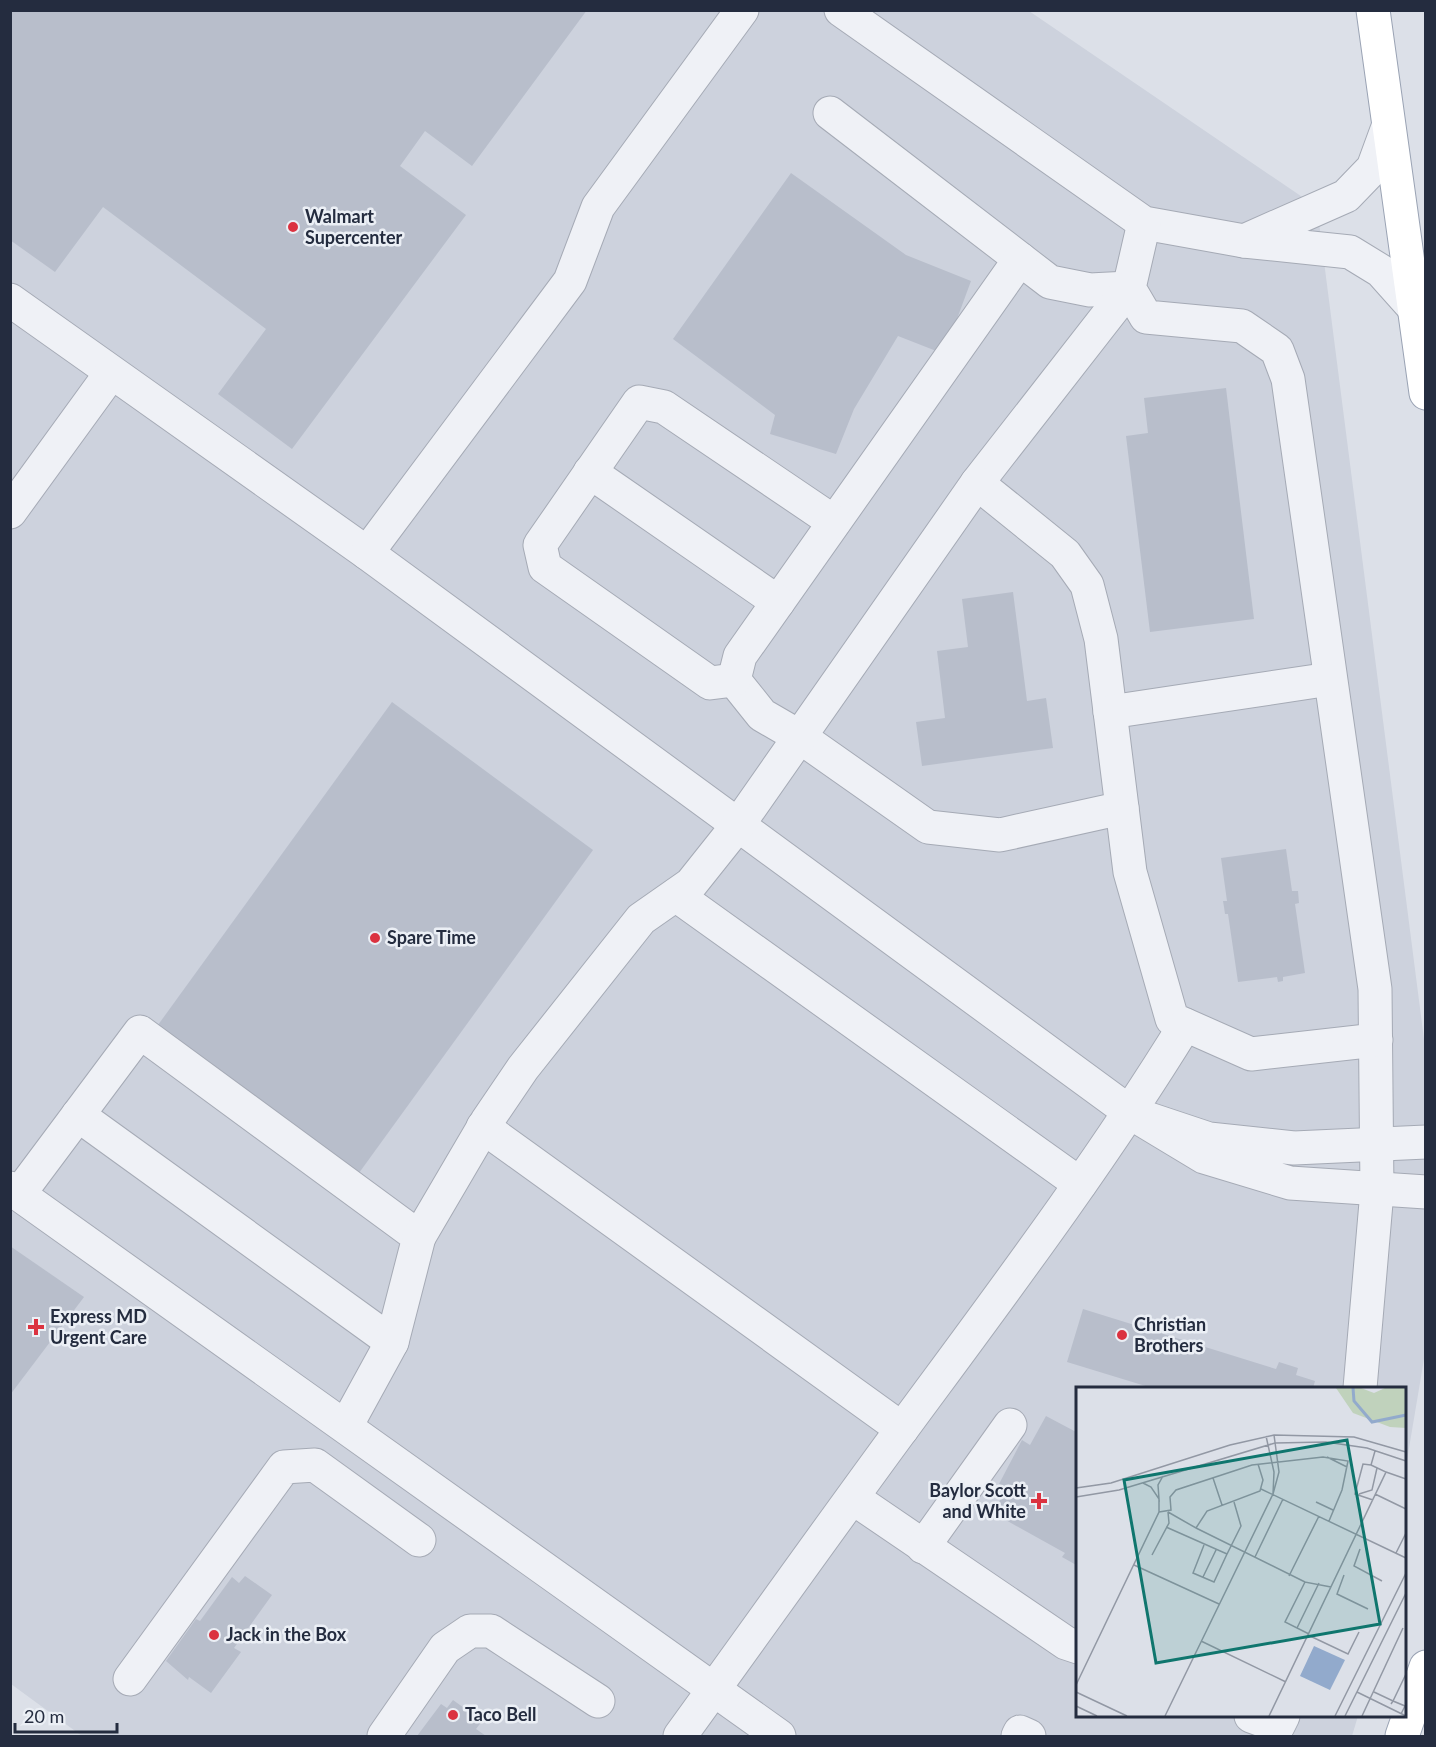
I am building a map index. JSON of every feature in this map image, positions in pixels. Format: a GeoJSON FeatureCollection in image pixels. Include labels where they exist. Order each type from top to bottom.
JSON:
{"type":"FeatureCollection","features":[{"type":"Feature","properties":{"kind":"main road"},"geometry":{"type":"LineString","coordinates":[[1373,10],[1425,393]]}},
{"type":"Feature","properties":{"kind":"main road"},"geometry":{"type":"LineString","coordinates":[[1402,1737],[1425,1667]]}},
{"type":"Feature","properties":{"kind":"lane"},"geometry":{"type":"LineString","coordinates":[[367,553],[570,281],[597,207],[741,10]]}},
{"type":"Feature","properties":{"kind":"lane"},"geometry":{"type":"LineString","coordinates":[[840,10],[1144,223],[1244,241],[1350,252],[1381,271],[1414,308]]}},
{"type":"Feature","properties":{"kind":"lane"},"geometry":{"type":"LineString","coordinates":[[830,112],[1050,282],[1090,290],[1129,288]]}},
{"type":"Feature","properties":{"kind":"lane"},"geometry":{"type":"LineString","coordinates":[[1244,241],[1346,196],[1373,168],[1388,127]]}},
{"type":"Feature","properties":{"kind":"lane"},"geometry":{"type":"LineString","coordinates":[[346,1426],[392,1342],[419,1237],[483,1127],[523,1068],[641,919],[691,884],[738,825],[977,483],[1129,288],[1144,223]]}},
{"type":"Feature","properties":{"kind":"lane"},"geometry":{"type":"LineString","coordinates":[[734,680],[740,656],[1020,259]]}},
{"type":"Feature","properties":{"kind":"lane"},"geometry":{"type":"LineString","coordinates":[[1129,288],[1146,317],[1242,326],[1277,350],[1288,379],[1375,989],[1377,1191],[1360,1387]]}},
{"type":"Feature","properties":{"kind":"lane"},"geometry":{"type":"LineString","coordinates":[[10,300],[367,553],[1131,1113],[1204,1157],[1290,1183],[1377,1191],[1425,1192]]}},
{"type":"Feature","properties":{"kind":"lane"},"geometry":{"type":"LineString","coordinates":[[10,512],[111,373]]}},
{"type":"Feature","properties":{"kind":"lane"},"geometry":{"type":"LineString","coordinates":[[734,680],[710,683],[545,567],[540,544],[639,402],[663,407],[834,522]]}},
{"type":"Feature","properties":{"kind":"lane"},"geometry":{"type":"LineString","coordinates":[[590,472],[778,602]]}},
{"type":"Feature","properties":{"kind":"lane"},"geometry":{"type":"LineString","coordinates":[[977,483],[1065,554],[1087,585],[1101,639],[1130,872],[1172,1019],[1251,1054],[1376,1040]]}},
{"type":"Feature","properties":{"kind":"lane"},"geometry":{"type":"LineString","coordinates":[[734,680],[762,715],[800,737],[928,827],[1000,835],[1122,808]]}},
{"type":"Feature","properties":{"kind":"lane"},"geometry":{"type":"LineString","coordinates":[[1110,712],[1330,680]]}},
{"type":"Feature","properties":{"kind":"lane"},"geometry":{"type":"LineString","coordinates":[[676,895],[1080,1184]]}},
{"type":"Feature","properties":{"kind":"lane"},"geometry":{"type":"LineString","coordinates":[[680,1737],[902,1429],[1027,1262],[1131,1113],[1185,1025]]}},
{"type":"Feature","properties":{"kind":"lane"},"geometry":{"type":"LineString","coordinates":[[419,1237],[140,1032],[78,1115],[13,1191],[346,1426],[779,1737]]}},
{"type":"Feature","properties":{"kind":"lane"},"geometry":{"type":"LineString","coordinates":[[1131,1113],[1209,1139],[1293,1148],[1377,1146],[1425,1142]]}},
{"type":"Feature","properties":{"kind":"lane"},"geometry":{"type":"LineString","coordinates":[[78,1115],[392,1342]]}},
{"type":"Feature","properties":{"kind":"lane"},"geometry":{"type":"LineString","coordinates":[[483,1127],[902,1429]]}},
{"type":"Feature","properties":{"kind":"lane"},"geometry":{"type":"LineString","coordinates":[[923,1547],[1010,1425]]}},
{"type":"Feature","properties":{"kind":"lane"},"geometry":{"type":"LineString","coordinates":[[130,1679],[284,1467],[315,1465],[418,1540]]}},
{"type":"Feature","properties":{"kind":"lane"},"geometry":{"type":"LineString","coordinates":[[853,1498],[1066,1643],[1076,1647]]}},
{"type":"Feature","properties":{"kind":"lane"},"geometry":{"type":"LineString","coordinates":[[384,1737],[445,1648],[470,1631],[490,1631],[598,1701]]}},
{"type":"Feature","properties":{"kind":"shaded area"},"geometry":{"type":"Polygon","coordinates":[[[11,11],[1029,11],[1317,207],[1425,1047],[1425,1353],[1406,1466],[1406,1387],[1076,1387],[1076,1717],[1358,1717],[1352,1736],[82,1736],[11,1684],[11,11]]]}},
{"type":"Feature","properties":{"kind":"building","name":"Walmart Supercenter"},"geometry":{"type":"Polygon","coordinates":[[[10,10],[587,10],[472,166],[425,131],[400,166],[466,215],[292,449],[218,394],[266,329],[103,207],[55,272],[10,240],[10,10]]]}},
{"type":"Feature","properties":{"kind":"building"},"geometry":{"type":"Polygon","coordinates":[[[791,173],[906,255],[971,281],[944,354],[898,336],[854,409],[836,454],[770,434],[775,415],[673,339],[791,173]]]}},
{"type":"Feature","properties":{"kind":"building"},"geometry":{"type":"Polygon","coordinates":[[[1226,388],[1254,619],[1150,632],[1126,436],[1148,433],[1144,398],[1226,388]]]}},
{"type":"Feature","properties":{"kind":"building"},"geometry":{"type":"Polygon","coordinates":[[[1013,592],[1027,701],[1046,698],[1053,748],[922,766],[916,722],[945,718],[937,651],[968,647],[962,599],[1013,592]]]}},
{"type":"Feature","properties":{"kind":"building","name":"Spare Time"},"geometry":{"type":"Polygon","coordinates":[[[392,702],[593,850],[359,1173],[158,1025],[392,702]]]}},
{"type":"Feature","properties":{"kind":"building"},"geometry":{"type":"Polygon","coordinates":[[[1286,849],[1292,891],[1298,891],[1299,903],[1295,904],[1305,973],[1283,977],[1283,981],[1278,982],[1277,977],[1238,982],[1228,914],[1225,914],[1223,901],[1227,901],[1221,858],[1286,849]]]}},
{"type":"Feature","properties":{"kind":"building","name":"Express MD Urgent Care"},"geometry":{"type":"Polygon","coordinates":[[[10,1246],[84,1297],[10,1395],[10,1246]]]}},
{"type":"Feature","properties":{"kind":"building","name":"Christian Brothers"},"geometry":{"type":"Polygon","coordinates":[[[1083,1309],[1276,1369],[1279,1362],[1298,1368],[1296,1375],[1315,1381],[1313,1387],[1149,1387],[1067,1362],[1083,1309]]]}},
{"type":"Feature","properties":{"kind":"building","name":"Baylor Scott and White"},"geometry":{"type":"Polygon","coordinates":[[[1046,1416],[1076,1432],[1076,1565],[1062,1557],[1065,1553],[993,1513],[1006,1489],[999,1484],[1022,1440],[1030,1445],[1046,1416]]]}},
{"type":"Feature","properties":{"kind":"building","name":"Jack in the Box"},"geometry":{"type":"Polygon","coordinates":[[[245,1576],[272,1595],[234,1648],[241,1652],[211,1693],[189,1677],[188,1680],[166,1661],[196,1619],[200,1621],[232,1577],[239,1583],[245,1576]]]}},
{"type":"Feature","properties":{"kind":"building","name":"Taco Bell"},"geometry":{"type":"Polygon","coordinates":[[[453,1700],[482,1721],[476,1729],[486,1736],[417,1736],[441,1704],[447,1708],[453,1700]]]}},
{"type":"Feature","properties":{"kind":"place","name":"Walmart Supercenter"},"geometry":{"type":"Point","coordinates":[293,227]}},
{"type":"Feature","properties":{"kind":"place","name":"Spare Time"},"geometry":{"type":"Point","coordinates":[375,938]}},
{"type":"Feature","properties":{"kind":"place","name":"Express MD Urgent Care"},"geometry":{"type":"Point","coordinates":[36,1327]}},
{"type":"Feature","properties":{"kind":"place","name":"Christian Brothers"},"geometry":{"type":"Point","coordinates":[1122,1335]}},
{"type":"Feature","properties":{"kind":"place","name":"Baylor Scott and White"},"geometry":{"type":"Point","coordinates":[1039,1501]}},
{"type":"Feature","properties":{"kind":"place","name":"Jack in the Box"},"geometry":{"type":"Point","coordinates":[214,1635]}},
{"type":"Feature","properties":{"kind":"place","name":"Taco Bell"},"geometry":{"type":"Point","coordinates":[453,1715]}}]}
